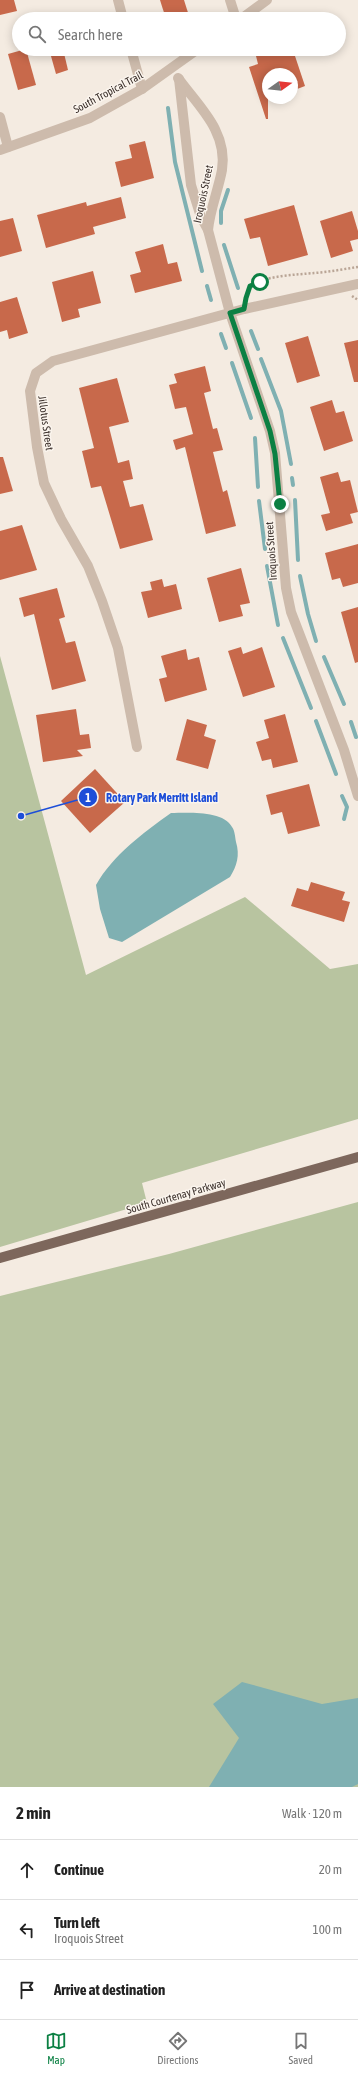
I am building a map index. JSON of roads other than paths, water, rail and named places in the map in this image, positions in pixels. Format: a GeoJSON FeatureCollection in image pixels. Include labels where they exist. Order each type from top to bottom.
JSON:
{"type":"FeatureCollection","features":[{"type":"Feature","properties":{"kind":"main road","name":"South Courtenay Parkway"},"geometry":{"type":"LineString","coordinates":[[0,1258],[358,1157]]}},
{"type":"Feature","properties":{"kind":"street"},"geometry":{"type":"LineString","coordinates":[[118,0],[121,12]]}},
{"type":"Feature","properties":{"kind":"street"},"geometry":{"type":"LineString","coordinates":[[230,0],[234,12]]}},
{"type":"Feature","properties":{"kind":"street"},"geometry":{"type":"LineString","coordinates":[[251,12],[267,0]]}},
{"type":"Feature","properties":{"kind":"street"},"geometry":{"type":"LineString","coordinates":[[133,56],[142,89]]}},
{"type":"Feature","properties":{"kind":"street","name":"South Tropical Trail"},"geometry":{"type":"LineString","coordinates":[[4,148],[90,118],[142,89],[188,56]]}},
{"type":"Feature","properties":{"kind":"street","name":"Iroquois Street"},"geometry":{"type":"LineString","coordinates":[[172,67],[179,79],[202,106],[214,126],[221,150],[222,169],[210,211],[208,230]]}},
{"type":"Feature","properties":{"kind":"street","name":"Iroquois Street"},"geometry":{"type":"LineString","coordinates":[[179,79],[191,185],[201,217],[208,230],[230,313],[274,446],[286,588],[291,612],[344,750],[358,796]]}},
{"type":"Feature","properties":{"kind":"street"},"geometry":{"type":"LineString","coordinates":[[0,117],[4,148]]}},
{"type":"Feature","properties":{"kind":"street","name":"Jillotus Street"},"geometry":{"type":"LineString","coordinates":[[137,747],[118,648],[102,601],[88,566],[61,519],[44,483],[37,447],[30,391],[36,373],[53,361],[244,309],[358,284]]}},
{"type":"Feature","properties":{"kind":"water"},"geometry":{"type":"Polygon","coordinates":[[[171,813],[213,815],[227,822],[234,830],[238,851],[236,865],[230,877],[122,942],[109,938],[100,909],[96,885],[111,864],[129,845],[171,813]]]}},
{"type":"Feature","properties":{"kind":"water"},"geometry":{"type":"Polygon","coordinates":[[[242,1682],[322,1704],[358,1698],[358,1784],[352,1787],[209,1787],[239,1738],[213,1704],[242,1682]]]}},
{"type":"Feature","properties":{"kind":"waterway"},"geometry":{"type":"LineString","coordinates":[[168,108],[175,162],[202,271]]}},
{"type":"Feature","properties":{"kind":"waterway"},"geometry":{"type":"LineString","coordinates":[[221,223],[221,211],[228,190]]}},
{"type":"Feature","properties":{"kind":"waterway"},"geometry":{"type":"LineString","coordinates":[[224,245],[238,288]]}},
{"type":"Feature","properties":{"kind":"waterway"},"geometry":{"type":"LineString","coordinates":[[207,286],[211,300]]}},
{"type":"Feature","properties":{"kind":"waterway"},"geometry":{"type":"LineString","coordinates":[[251,331],[258,349]]}},
{"type":"Feature","properties":{"kind":"waterway"},"geometry":{"type":"LineString","coordinates":[[221,334],[226,348]]}},
{"type":"Feature","properties":{"kind":"waterway"},"geometry":{"type":"LineString","coordinates":[[261,359],[281,411],[291,464]]}},
{"type":"Feature","properties":{"kind":"waterway"},"geometry":{"type":"LineString","coordinates":[[232,363],[251,418]]}},
{"type":"Feature","properties":{"kind":"waterway"},"geometry":{"type":"LineString","coordinates":[[255,438],[258,487]]}},
{"type":"Feature","properties":{"kind":"waterway"},"geometry":{"type":"LineString","coordinates":[[292,478],[293,485]]}},
{"type":"Feature","properties":{"kind":"waterway"},"geometry":{"type":"LineString","coordinates":[[295,500],[298,560]]}},
{"type":"Feature","properties":{"kind":"waterway"},"geometry":{"type":"LineString","coordinates":[[259,501],[265,549]]}},
{"type":"Feature","properties":{"kind":"waterway"},"geometry":{"type":"LineString","coordinates":[[267,566],[278,625]]}},
{"type":"Feature","properties":{"kind":"waterway"},"geometry":{"type":"LineString","coordinates":[[300,576],[308,614],[316,641]]}},
{"type":"Feature","properties":{"kind":"waterway"},"geometry":{"type":"LineString","coordinates":[[283,638],[311,708]]}},
{"type":"Feature","properties":{"kind":"waterway"},"geometry":{"type":"LineString","coordinates":[[324,657],[344,704]]}},
{"type":"Feature","properties":{"kind":"waterway"},"geometry":{"type":"LineString","coordinates":[[316,721],[336,774]]}},
{"type":"Feature","properties":{"kind":"waterway"},"geometry":{"type":"LineString","coordinates":[[351,722],[356,737]]}},
{"type":"Feature","properties":{"kind":"waterway"},"geometry":{"type":"LineString","coordinates":[[342,796],[347,807],[344,819]]}},
{"type":"Feature","properties":{"kind":"place","name":"Rotary Park Merritt Island"},"geometry":{"type":"Point","coordinates":[21,816]}}]}
